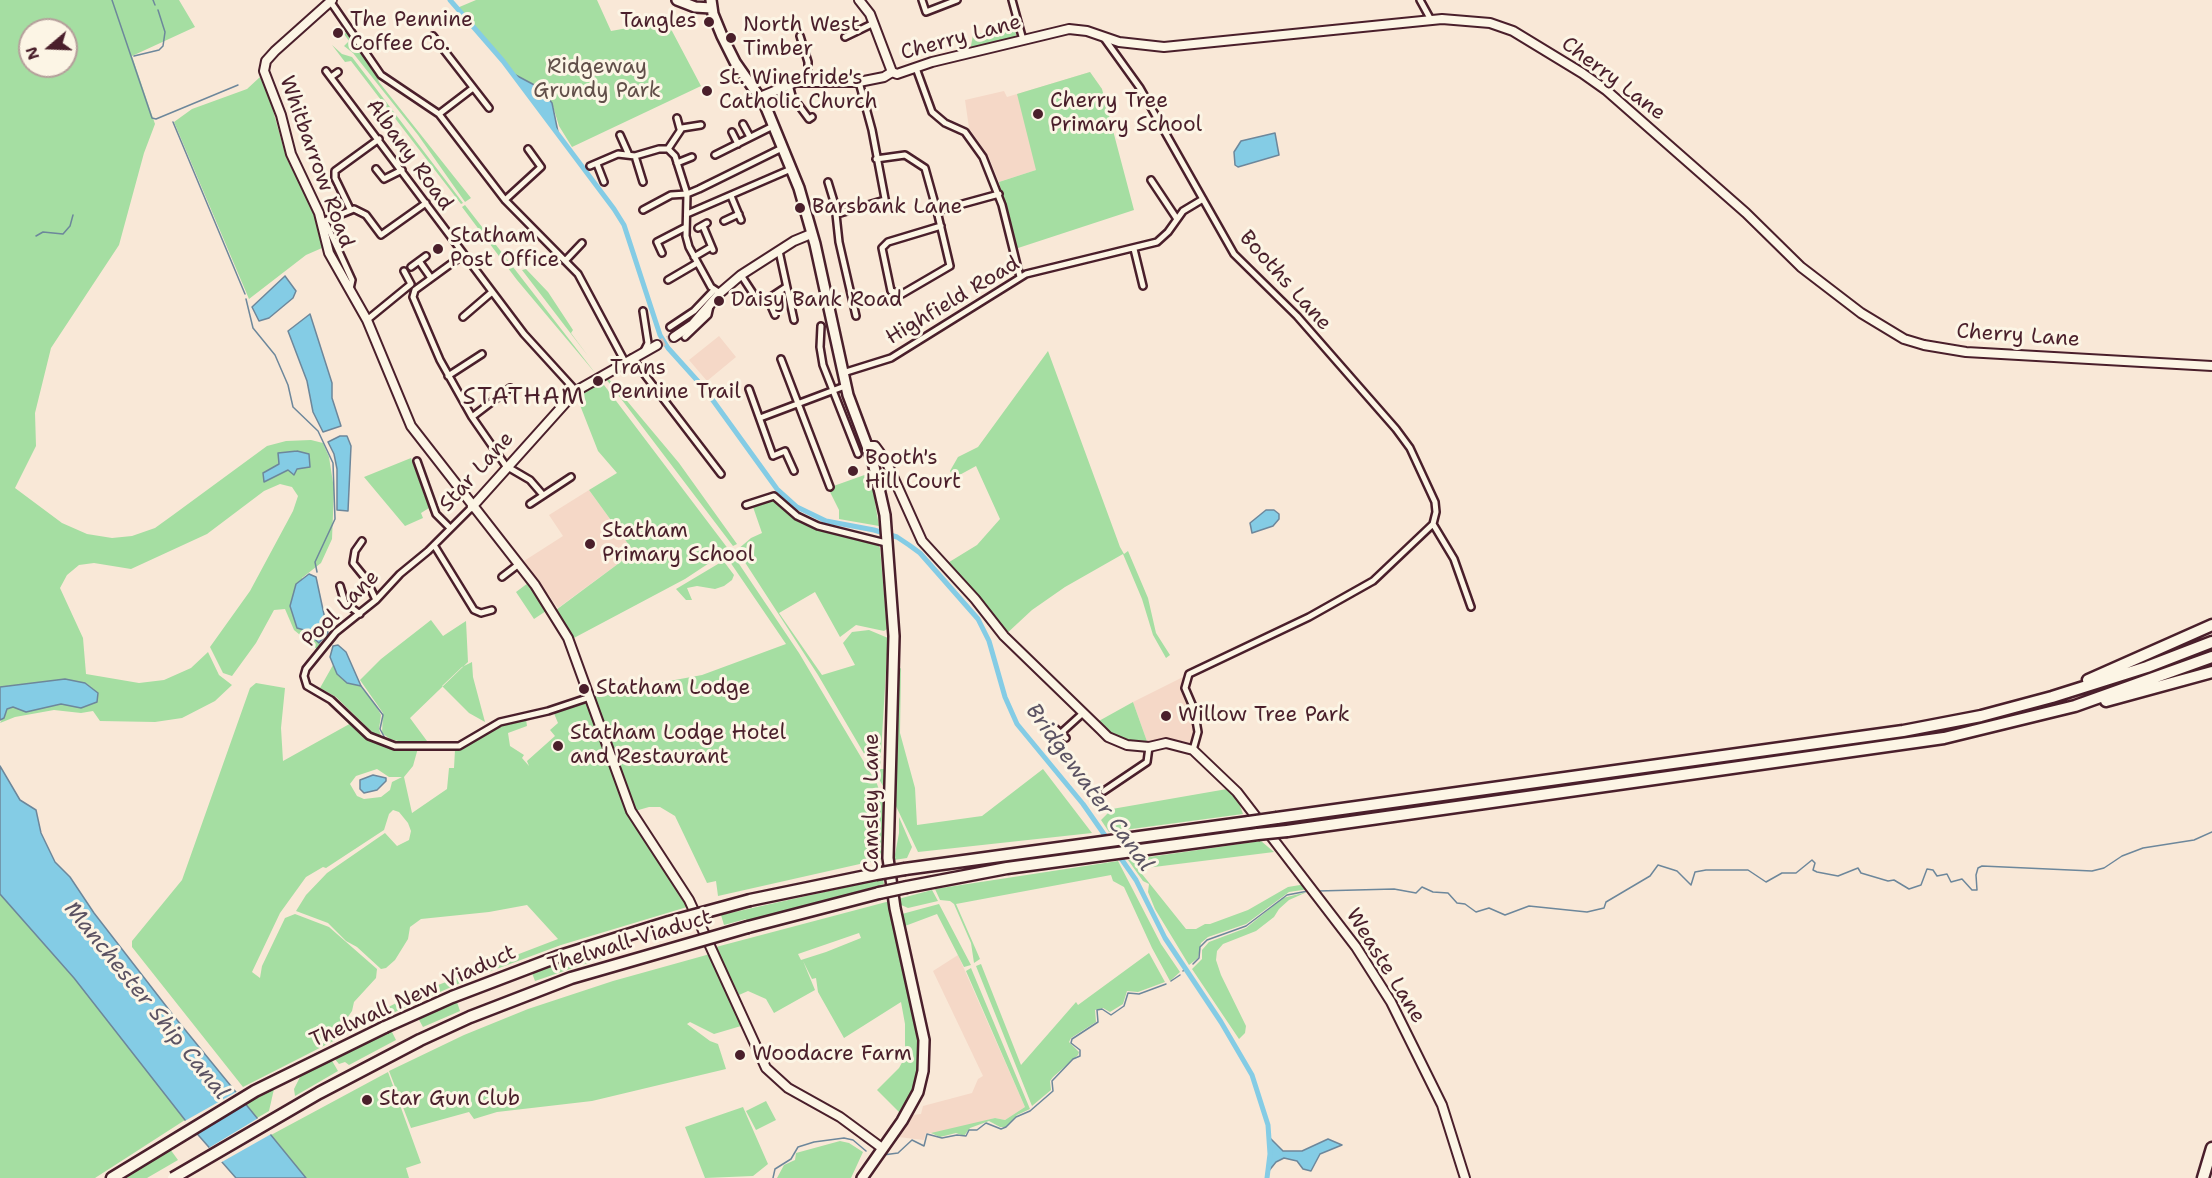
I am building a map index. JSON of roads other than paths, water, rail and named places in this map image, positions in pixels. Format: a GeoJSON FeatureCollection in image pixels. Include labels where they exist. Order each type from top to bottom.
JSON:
{"type":"FeatureCollection","features":[{"type":"Feature","properties":{"kind":"highway"},"geometry":{"type":"LineString","coordinates":[[2052,697],[2212,625]]}},
{"type":"Feature","properties":{"kind":"highway"},"geometry":{"type":"LineString","coordinates":[[2052,697],[2137,670],[2212,642]]}},
{"type":"Feature","properties":{"kind":"highway"},"geometry":{"type":"LineString","coordinates":[[2075,706],[2212,657]]}},
{"type":"Feature","properties":{"kind":"highway"},"geometry":{"type":"LineString","coordinates":[[2075,706],[2121,699],[2212,672]]}},
{"type":"Feature","properties":{"kind":"highway","name":"Thelwall New Viaduct"},"geometry":{"type":"LineString","coordinates":[[112,1178],[255,1091],[332,1051],[432,1005],[602,942],[750,900],[904,869],[1844,741],[1950,722],[2052,697]]}},
{"type":"Feature","properties":{"kind":"highway","name":"Thelwall Viaduct"},"geometry":{"type":"LineString","coordinates":[[173,1178],[329,1087],[460,1022],[571,978],[748,927],[879,893],[1007,868],[1905,745],[1985,729],[2075,706]]}},
{"type":"Feature","properties":{"kind":"highway"},"geometry":{"type":"LineString","coordinates":[[2203,1178],[2212,1148]]}},
{"type":"Feature","properties":{"kind":"main road"},"geometry":{"type":"LineString","coordinates":[[677,0],[694,8],[711,4]]}},
{"type":"Feature","properties":{"kind":"main road","name":"Camsley Lane"},"geometry":{"type":"LineString","coordinates":[[711,4],[735,62],[760,97],[774,126],[801,195],[845,386],[881,491],[894,636],[888,791],[891,881],[924,1040],[923,1071],[918,1092],[902,1121],[862,1178]]}},
{"type":"Feature","properties":{"kind":"street"},"geometry":{"type":"LineString","coordinates":[[859,0],[874,24],[892,72]]}},
{"type":"Feature","properties":{"kind":"street"},"geometry":{"type":"LineString","coordinates":[[922,0],[926,12],[957,0]]}},
{"type":"Feature","properties":{"kind":"street"},"geometry":{"type":"LineString","coordinates":[[1012,0],[1023,40]]}},
{"type":"Feature","properties":{"kind":"street"},"geometry":{"type":"LineString","coordinates":[[1420,0],[1431,21]]}},
{"type":"Feature","properties":{"kind":"street"},"geometry":{"type":"LineString","coordinates":[[331,1],[381,75],[439,114],[505,200],[578,274],[629,360],[722,476]]}},
{"type":"Feature","properties":{"kind":"street","name":"Whitbarrow Road"},"geometry":{"type":"LineString","coordinates":[[331,1],[274,51],[266,61],[264,69],[281,115],[291,154],[323,222],[329,253],[367,320],[411,426],[543,596],[568,638],[631,812],[689,900],[766,1068],[788,1088],[840,1117],[882,1148]]}},
{"type":"Feature","properties":{"kind":"street","name":"Cherry Lane"},"geometry":{"type":"LineString","coordinates":[[760,97],[789,84],[859,82],[885,77],[892,72],[897,74],[1069,29],[1119,42],[1164,47],[1189,46],[1253,36],[1431,21],[1467,19],[1490,23],[1513,31],[1582,73],[1703,173],[1809,273],[1861,313],[1904,339],[1966,352],[2212,366]]}},
{"type":"Feature","properties":{"kind":"street"},"geometry":{"type":"LineString","coordinates":[[845,37],[874,24]]}},
{"type":"Feature","properties":{"kind":"street"},"geometry":{"type":"LineString","coordinates":[[433,36],[489,108]]}},
{"type":"Feature","properties":{"kind":"street"},"geometry":{"type":"LineString","coordinates":[[800,36],[808,62],[808,83]]}},
{"type":"Feature","properties":{"kind":"street","name":"Booths Lane"},"geometry":{"type":"LineString","coordinates":[[1102,36],[1140,88],[1234,254],[1297,316],[1410,448],[1432,491],[1436,513],[1433,524],[1454,560],[1471,607]]}},
{"type":"Feature","properties":{"kind":"street"},"geometry":{"type":"LineString","coordinates":[[1113,51],[1119,42]]}},
{"type":"Feature","properties":{"kind":"street"},"geometry":{"type":"LineString","coordinates":[[916,68],[932,112],[945,123],[970,136],[983,157],[999,194],[1020,277]]}},
{"type":"Feature","properties":{"kind":"street","name":"Albany Road"},"geometry":{"type":"LineString","coordinates":[[326,71],[524,334],[576,391]]}},
{"type":"Feature","properties":{"kind":"street"},"geometry":{"type":"LineString","coordinates":[[331,77],[338,72]]}},
{"type":"Feature","properties":{"kind":"street"},"geometry":{"type":"LineString","coordinates":[[837,214],[885,202],[872,130],[859,82]]}},
{"type":"Feature","properties":{"kind":"street"},"geometry":{"type":"LineString","coordinates":[[789,84],[792,96],[808,119],[812,117]]}},
{"type":"Feature","properties":{"kind":"street"},"geometry":{"type":"LineString","coordinates":[[439,114],[473,88]]}},
{"type":"Feature","properties":{"kind":"street"},"geometry":{"type":"LineString","coordinates":[[668,149],[680,129],[677,118]]}},
{"type":"Feature","properties":{"kind":"street"},"geometry":{"type":"LineString","coordinates":[[743,124],[750,137]]}},
{"type":"Feature","properties":{"kind":"street"},"geometry":{"type":"LineString","coordinates":[[680,129],[701,125]]}},
{"type":"Feature","properties":{"kind":"street"},"geometry":{"type":"LineString","coordinates":[[715,155],[774,126]]}},
{"type":"Feature","properties":{"kind":"street"},"geometry":{"type":"LineString","coordinates":[[732,132],[738,144]]}},
{"type":"Feature","properties":{"kind":"street"},"geometry":{"type":"LineString","coordinates":[[620,135],[628,153]]}},
{"type":"Feature","properties":{"kind":"street"},"geometry":{"type":"LineString","coordinates":[[379,139],[335,171],[335,178],[350,209],[366,215],[381,235],[426,203]]}},
{"type":"Feature","properties":{"kind":"street"},"geometry":{"type":"LineString","coordinates":[[643,210],[671,195],[687,194],[782,148]]}},
{"type":"Feature","properties":{"kind":"street"},"geometry":{"type":"LineString","coordinates":[[505,200],[542,168],[528,149]]}},
{"type":"Feature","properties":{"kind":"street"},"geometry":{"type":"LineString","coordinates":[[604,182],[594,165],[614,156],[628,153],[635,156],[668,149],[673,152],[687,194],[686,226],[689,247],[695,260],[717,291]]}},
{"type":"Feature","properties":{"kind":"street"},"geometry":{"type":"LineString","coordinates":[[876,159],[900,154],[920,163],[927,174],[941,226],[950,266],[902,294],[891,291],[882,248],[888,242],[941,226]]}},
{"type":"Feature","properties":{"kind":"street"},"geometry":{"type":"LineString","coordinates":[[635,156],[643,182]]}},
{"type":"Feature","properties":{"kind":"street"},"geometry":{"type":"LineString","coordinates":[[677,163],[692,157]]}},
{"type":"Feature","properties":{"kind":"street"},"geometry":{"type":"LineString","coordinates":[[375,169],[384,179],[402,170]]}},
{"type":"Feature","properties":{"kind":"street"},"geometry":{"type":"LineString","coordinates":[[687,214],[791,169]]}},
{"type":"Feature","properties":{"kind":"street"},"geometry":{"type":"LineString","coordinates":[[1150,180],[1177,219]]}},
{"type":"Feature","properties":{"kind":"street"},"geometry":{"type":"LineString","coordinates":[[828,182],[837,214],[839,242],[856,316]]}},
{"type":"Feature","properties":{"kind":"street"},"geometry":{"type":"LineString","coordinates":[[937,211],[999,194]]}},
{"type":"Feature","properties":{"kind":"street"},"geometry":{"type":"LineString","coordinates":[[724,221],[740,217],[731,195]]}},
{"type":"Feature","properties":{"kind":"street","name":"Highfield Road"},"geometry":{"type":"LineString","coordinates":[[842,374],[891,358],[1020,277],[1156,242],[1168,232],[1187,208],[1203,199]]}},
{"type":"Feature","properties":{"kind":"street"},"geometry":{"type":"LineString","coordinates":[[323,222],[350,209]]}},
{"type":"Feature","properties":{"kind":"street"},"geometry":{"type":"LineString","coordinates":[[662,253],[657,242],[686,226]]}},
{"type":"Feature","properties":{"kind":"street"},"geometry":{"type":"LineString","coordinates":[[668,280],[712,248],[703,226]]}},
{"type":"Feature","properties":{"kind":"street"},"geometry":{"type":"LineString","coordinates":[[670,327],[694,311],[717,291],[779,251],[812,238]]}},
{"type":"Feature","properties":{"kind":"street"},"geometry":{"type":"LineString","coordinates":[[565,261],[582,243]]}},
{"type":"Feature","properties":{"kind":"street"},"geometry":{"type":"LineString","coordinates":[[1134,249],[1143,286]]}},
{"type":"Feature","properties":{"kind":"street"},"geometry":{"type":"LineString","coordinates":[[779,251],[794,320]]}},
{"type":"Feature","properties":{"kind":"street"},"geometry":{"type":"LineString","coordinates":[[463,255],[415,290],[413,297],[448,376],[472,417],[506,466],[530,480],[543,495]]}},
{"type":"Feature","properties":{"kind":"street"},"geometry":{"type":"LineString","coordinates":[[411,267],[426,256]]}},
{"type":"Feature","properties":{"kind":"street"},"geometry":{"type":"LineString","coordinates":[[419,261],[431,278]]}},
{"type":"Feature","properties":{"kind":"street"},"geometry":{"type":"LineString","coordinates":[[367,320],[411,284],[404,271]]}},
{"type":"Feature","properties":{"kind":"street"},"geometry":{"type":"LineString","coordinates":[[741,275],[754,298],[768,300],[786,287]]}},
{"type":"Feature","properties":{"kind":"street"},"geometry":{"type":"LineString","coordinates":[[685,337],[708,315],[717,291]]}},
{"type":"Feature","properties":{"kind":"street"},"geometry":{"type":"LineString","coordinates":[[463,317],[492,292]]}},
{"type":"Feature","properties":{"kind":"street"},"geometry":{"type":"LineString","coordinates":[[768,300],[775,315]]}},
{"type":"Feature","properties":{"kind":"street"},"geometry":{"type":"LineString","coordinates":[[674,337],[693,324],[711,306]]}},
{"type":"Feature","properties":{"kind":"street"},"geometry":{"type":"LineString","coordinates":[[643,311],[648,344],[644,351]]}},
{"type":"Feature","properties":{"kind":"street"},"geometry":{"type":"LineString","coordinates":[[821,326],[820,354],[858,454]]}},
{"type":"Feature","properties":{"kind":"street"},"geometry":{"type":"LineString","coordinates":[[629,360],[657,345]]}},
{"type":"Feature","properties":{"kind":"street"},"geometry":{"type":"LineString","coordinates":[[448,376],[482,354]]}},
{"type":"Feature","properties":{"kind":"street"},"geometry":{"type":"LineString","coordinates":[[781,359],[830,487]]}},
{"type":"Feature","properties":{"kind":"street","name":"Star Lane"},"geometry":{"type":"LineString","coordinates":[[434,545],[472,507],[506,466],[576,391],[629,360]]}},
{"type":"Feature","properties":{"kind":"street"},"geometry":{"type":"LineString","coordinates":[[760,418],[845,386]]}},
{"type":"Feature","properties":{"kind":"street"},"geometry":{"type":"LineString","coordinates":[[472,417],[510,388]]}},
{"type":"Feature","properties":{"kind":"street"},"geometry":{"type":"LineString","coordinates":[[749,389],[773,456],[786,451],[794,471]]}},
{"type":"Feature","properties":{"kind":"street"},"geometry":{"type":"LineString","coordinates":[[867,446],[874,445],[886,461],[922,541],[975,599],[1004,636],[1108,737],[1118,742],[1149,747],[1166,743],[1193,750],[1198,732],[1194,710],[1185,688],[1189,674],[1309,617],[1373,581],[1433,524]]}},
{"type":"Feature","properties":{"kind":"street"},"geometry":{"type":"LineString","coordinates":[[417,461],[436,514],[450,528]]}},
{"type":"Feature","properties":{"kind":"street"},"geometry":{"type":"LineString","coordinates":[[530,504],[559,481],[571,477]]}},
{"type":"Feature","properties":{"kind":"street"},"geometry":{"type":"LineString","coordinates":[[746,505],[774,496],[797,516],[818,526],[886,538]]}},
{"type":"Feature","properties":{"kind":"street"},"geometry":{"type":"LineString","coordinates":[[362,541],[355,551],[353,563],[366,579],[376,600]]}},
{"type":"Feature","properties":{"kind":"street"},"geometry":{"type":"LineString","coordinates":[[434,545],[474,610],[481,613],[492,610]]}},
{"type":"Feature","properties":{"kind":"street","name":"Pool Lane"},"geometry":{"type":"LineString","coordinates":[[434,545],[400,574],[360,615],[336,632],[324,646],[306,669],[304,681],[314,691],[343,709],[369,736],[385,744],[459,746],[500,722],[548,711],[590,697]]}},
{"type":"Feature","properties":{"kind":"street"},"geometry":{"type":"LineString","coordinates":[[503,577],[519,564]]}},
{"type":"Feature","properties":{"kind":"street"},"geometry":{"type":"LineString","coordinates":[[340,586],[345,603],[360,615]]}},
{"type":"Feature","properties":{"kind":"street"},"geometry":{"type":"LineString","coordinates":[[1061,733],[1083,713]]}},
{"type":"Feature","properties":{"kind":"street"},"geometry":{"type":"LineString","coordinates":[[1104,791],[1147,762],[1149,747]]}},
{"type":"Feature","properties":{"kind":"street","name":"Weaste Lane"},"geometry":{"type":"LineString","coordinates":[[1193,750],[1237,792],[1356,947],[1392,1002],[1442,1105],[1465,1178]]}},
{"type":"Feature","properties":{"kind":"water"},"geometry":{"type":"Polygon","coordinates":[[[510,72],[540,88],[552,103],[559,137],[510,72]]]}},
{"type":"Feature","properties":{"kind":"water"},"geometry":{"type":"Polygon","coordinates":[[[1275,133],[1279,155],[1238,167],[1235,165],[1234,152],[1241,141],[1275,133]]]}},
{"type":"Feature","properties":{"kind":"water"},"geometry":{"type":"Polygon","coordinates":[[[285,276],[296,291],[293,298],[269,318],[259,321],[252,307],[285,276]]]}},
{"type":"Feature","properties":{"kind":"water"},"geometry":{"type":"Polygon","coordinates":[[[310,314],[332,383],[332,398],[341,426],[323,432],[313,412],[307,381],[288,331],[310,314]]]}},
{"type":"Feature","properties":{"kind":"water"},"geometry":{"type":"Polygon","coordinates":[[[340,436],[347,436],[351,446],[348,511],[337,510],[337,469],[334,454],[328,442],[340,436]]]}},
{"type":"Feature","properties":{"kind":"water"},"geometry":{"type":"Polygon","coordinates":[[[297,451],[309,454],[310,467],[297,469],[294,475],[288,470],[264,482],[263,473],[279,464],[278,453],[297,451]]]}},
{"type":"Feature","properties":{"kind":"water"},"geometry":{"type":"Polygon","coordinates":[[[1266,510],[1274,510],[1279,514],[1279,519],[1273,526],[1252,533],[1250,523],[1266,510]]]}},
{"type":"Feature","properties":{"kind":"water"},"geometry":{"type":"Polygon","coordinates":[[[309,574],[316,577],[328,633],[319,643],[304,630],[297,628],[290,606],[296,584],[309,574]]]}},
{"type":"Feature","properties":{"kind":"water"},"geometry":{"type":"Polygon","coordinates":[[[338,645],[346,652],[361,686],[347,683],[337,674],[330,657],[333,646],[338,645]]]}},
{"type":"Feature","properties":{"kind":"water"},"geometry":{"type":"Polygon","coordinates":[[[65,679],[85,683],[98,693],[97,702],[81,708],[61,704],[26,712],[13,707],[7,709],[4,718],[0,720],[0,687],[65,679]]]}},
{"type":"Feature","properties":{"kind":"water","name":"Manchester Ship Canal"},"geometry":{"type":"Polygon","coordinates":[[[0,766],[20,800],[36,810],[41,833],[55,862],[70,877],[94,913],[173,1015],[306,1178],[236,1178],[185,1120],[74,978],[0,894],[0,766]]]}},
{"type":"Feature","properties":{"kind":"water"},"geometry":{"type":"Polygon","coordinates":[[[373,775],[386,778],[386,781],[377,790],[364,793],[360,789],[360,780],[373,775]]]}},
{"type":"Feature","properties":{"kind":"water"},"geometry":{"type":"Polygon","coordinates":[[[1270,1138],[1283,1151],[1302,1151],[1328,1139],[1342,1145],[1320,1154],[1311,1171],[1303,1169],[1297,1161],[1284,1158],[1276,1162],[1268,1172],[1270,1138]]]}},
{"type":"Feature","properties":{"kind":"waterway"},"geometry":{"type":"LineString","coordinates":[[112,0],[152,118],[156,119],[238,85]]}},
{"type":"Feature","properties":{"kind":"waterway"},"geometry":{"type":"LineString","coordinates":[[153,0],[155,5]]}},
{"type":"Feature","properties":{"kind":"waterway","name":"Bridgewater Canal"},"geometry":{"type":"LineString","coordinates":[[450,0],[503,61],[614,209],[624,225],[660,335],[668,348],[704,388],[777,489],[797,507],[826,521],[897,537],[920,553],[978,619],[989,641],[1005,697],[1017,724],[1083,804],[1136,880],[1165,938],[1221,1022],[1252,1075],[1268,1125],[1270,1154],[1267,1178]]}},
{"type":"Feature","properties":{"kind":"waterway"},"geometry":{"type":"LineString","coordinates":[[134,56],[159,50],[163,46],[165,32],[158,10]]}},
{"type":"Feature","properties":{"kind":"waterway"},"geometry":{"type":"LineString","coordinates":[[173,122],[245,294]]}},
{"type":"Feature","properties":{"kind":"waterway"},"geometry":{"type":"LineString","coordinates":[[36,236],[43,232],[63,234],[70,226],[73,215]]}},
{"type":"Feature","properties":{"kind":"waterway"},"geometry":{"type":"LineString","coordinates":[[246,299],[253,328],[275,355],[288,385],[293,407],[318,431],[333,463],[335,519],[315,562],[317,572]]}},
{"type":"Feature","properties":{"kind":"waterway"},"geometry":{"type":"LineString","coordinates":[[361,686],[383,715],[380,729],[386,740]]}},
{"type":"Feature","properties":{"kind":"waterway"},"geometry":{"type":"LineString","coordinates":[[1318,891],[1394,889],[1416,893],[1422,887],[1433,892],[1448,893],[1457,903],[1465,904],[1476,912],[1489,908],[1505,915],[1529,906],[1587,912],[1604,908],[1606,902],[1650,876],[1658,865],[1677,871],[1691,885],[1695,872],[1706,870],[1748,870],[1766,882],[1782,873],[1796,873],[1812,860],[1815,863],[1813,870],[1817,872],[1838,876],[1858,868],[1861,873],[1888,881],[1894,880],[1909,889],[1921,885],[1927,869],[1933,870],[1937,876],[1947,874],[1951,882],[1962,879],[1972,890],[1977,890],[1976,875],[1978,868],[1982,866],[2092,871],[2104,868],[2122,856],[2143,848],[2194,840],[2212,832]]}},
{"type":"Feature","properties":{"kind":"waterway"},"geometry":{"type":"LineString","coordinates":[[1193,964],[1199,958],[1200,947],[1207,940],[1246,926],[1287,895],[1308,891]]}},
{"type":"Feature","properties":{"kind":"waterway"},"geometry":{"type":"LineString","coordinates":[[1171,981],[1180,975]]}},
{"type":"Feature","properties":{"kind":"waterway"},"geometry":{"type":"LineString","coordinates":[[883,1155],[898,1153],[912,1140],[924,1146],[927,1134],[942,1138],[966,1136],[969,1130],[977,1130],[986,1123],[1001,1129],[1006,1127],[1016,1117],[1030,1111],[1053,1091],[1052,1081],[1073,1059],[1080,1056],[1080,1050],[1071,1043],[1072,1039],[1098,1022],[1097,1010],[1102,1009],[1111,1015],[1124,1006],[1128,993],[1139,994],[1166,984]]}},
{"type":"Feature","properties":{"kind":"waterway"},"geometry":{"type":"LineString","coordinates":[[773,1178],[775,1169],[791,1159],[798,1147],[814,1142],[844,1138],[853,1140],[866,1151]]}},
{"type":"Feature","properties":{"kind":"tunnel"},"geometry":{"type":"LineString","coordinates":[[657,345],[674,337]]}},
{"type":"Feature","properties":{"kind":"place","name":"Tangles"},"geometry":{"type":"Point","coordinates":[709,22]}},
{"type":"Feature","properties":{"kind":"place","name":"The Pennine Coffee Co."},"geometry":{"type":"Point","coordinates":[338,33]}},
{"type":"Feature","properties":{"kind":"place","name":"North West Timber"},"geometry":{"type":"Point","coordinates":[731,38]}},
{"type":"Feature","properties":{"kind":"place","name":"St. Winefride's Catholic Church"},"geometry":{"type":"Point","coordinates":[707,91]}},
{"type":"Feature","properties":{"kind":"place","name":"Cherry Tree Primary School"},"geometry":{"type":"Point","coordinates":[1038,114]}},
{"type":"Feature","properties":{"kind":"place","name":"Barsbank Lane"},"geometry":{"type":"Point","coordinates":[800,208]}},
{"type":"Feature","properties":{"kind":"place","name":"Statham Post Office"},"geometry":{"type":"Point","coordinates":[438,249]}},
{"type":"Feature","properties":{"kind":"place","name":"Daisy Bank Road"},"geometry":{"type":"Point","coordinates":[719,301]}},
{"type":"Feature","properties":{"kind":"place","name":"Trans Pennine Trail"},"geometry":{"type":"Point","coordinates":[598,381]}},
{"type":"Feature","properties":{"kind":"place","name":"Booth's Hill Court"},"geometry":{"type":"Point","coordinates":[853,471]}},
{"type":"Feature","properties":{"kind":"place","name":"Statham Primary School"},"geometry":{"type":"Point","coordinates":[590,544]}},
{"type":"Feature","properties":{"kind":"place","name":"Statham Lodge"},"geometry":{"type":"Point","coordinates":[584,689]}},
{"type":"Feature","properties":{"kind":"place","name":"Willow Tree Park"},"geometry":{"type":"Point","coordinates":[1166,716]}},
{"type":"Feature","properties":{"kind":"place","name":"Statham Lodge Hotel and Restaurant"},"geometry":{"type":"Point","coordinates":[558,746]}},
{"type":"Feature","properties":{"kind":"place","name":"Woodacre Farm"},"geometry":{"type":"Point","coordinates":[740,1055]}},
{"type":"Feature","properties":{"kind":"place","name":"Star Gun Club"},"geometry":{"type":"Point","coordinates":[367,1100]}},
{"type":"Feature","properties":{"kind":"district","name":"STATHAM"},"geometry":{"type":"Point","coordinates":[524,398]}},
{"type":"Feature","properties":{"kind":"park label","name":"Ridgeway Grundy Park"},"geometry":{"type":"Point","coordinates":[597,80]}}]}
